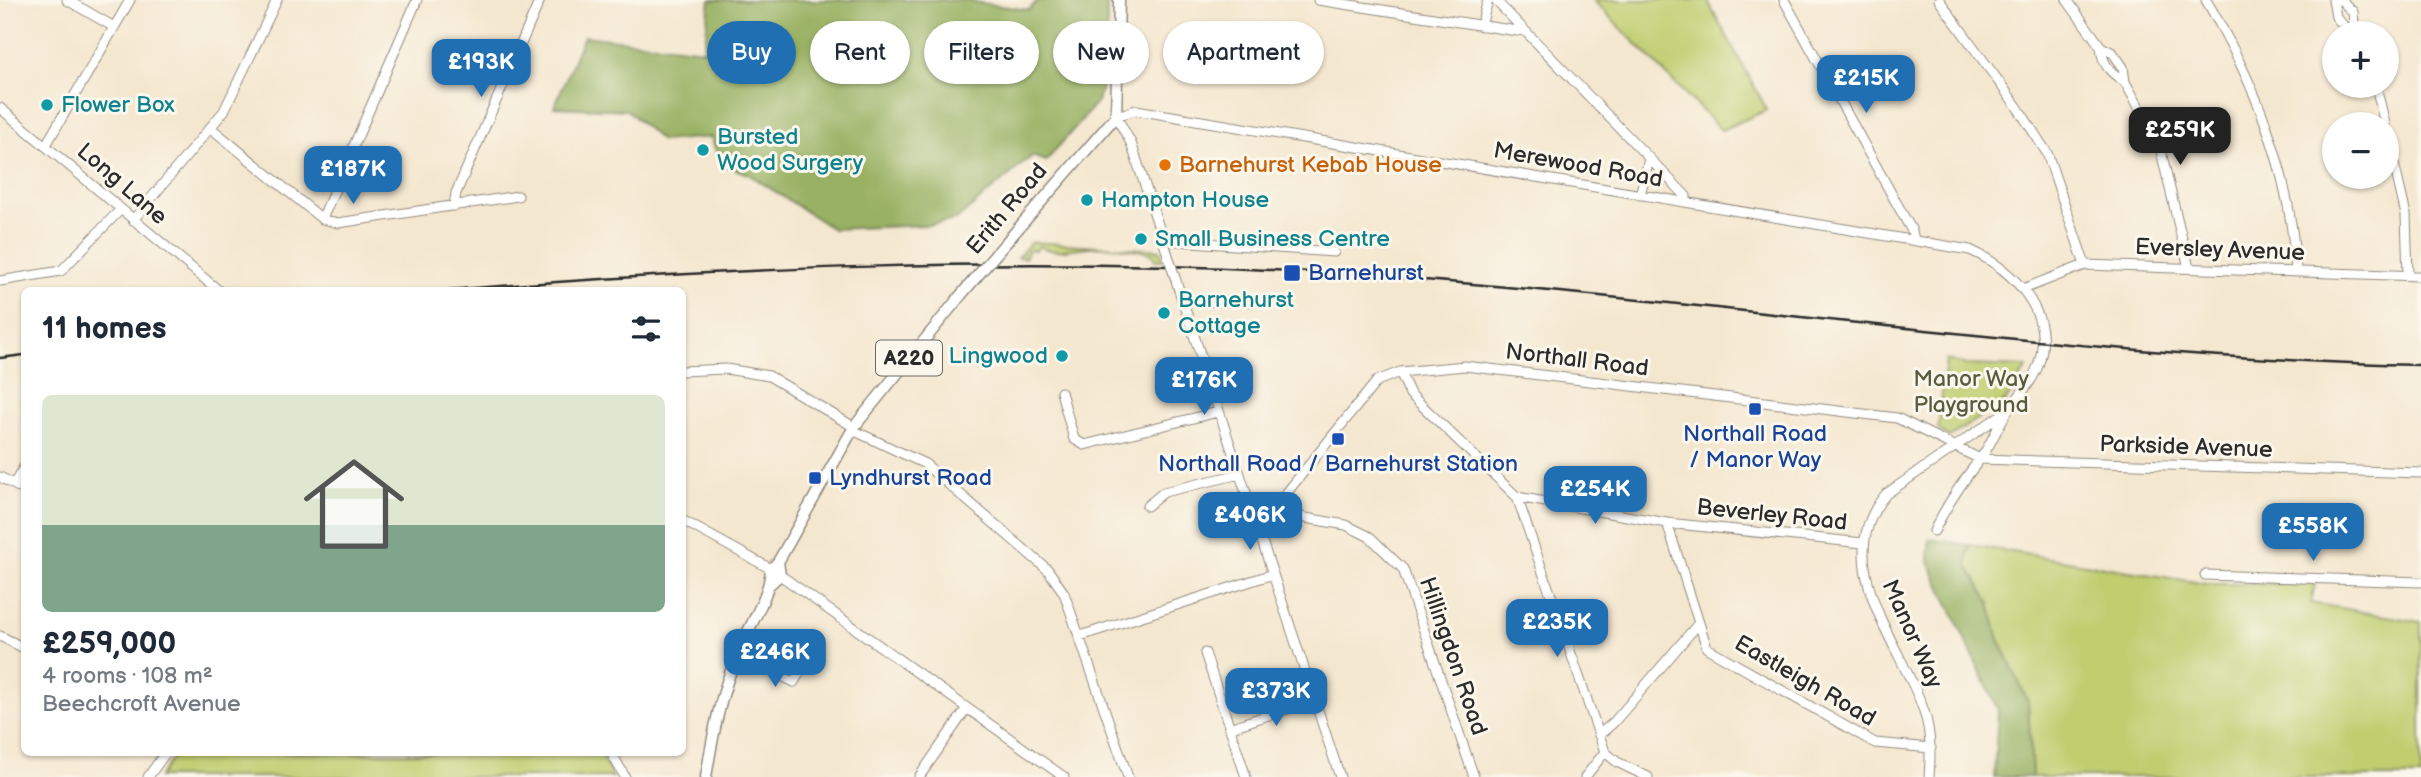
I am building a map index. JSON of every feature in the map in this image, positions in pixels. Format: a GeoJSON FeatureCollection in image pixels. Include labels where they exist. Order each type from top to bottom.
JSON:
{"type":"FeatureCollection","features":[{"type":"Feature","properties":{"kind":"main road"},"geometry":{"type":"LineString","coordinates":[[1116,116],[1119,0]]}},
{"type":"Feature","properties":{"kind":"main road","name":"Erith Road"},"geometry":{"type":"LineString","coordinates":[[706,777],[719,702],[737,653],[777,568],[856,430],[961,295],[1116,116]]}},
{"type":"Feature","properties":{"kind":"street"},"geometry":{"type":"LineString","coordinates":[[67,0],[114,27]]}},
{"type":"Feature","properties":{"kind":"street"},"geometry":{"type":"LineString","coordinates":[[47,145],[130,0]]}},
{"type":"Feature","properties":{"kind":"street"},"geometry":{"type":"LineString","coordinates":[[133,220],[211,128],[236,89],[276,0]]}},
{"type":"Feature","properties":{"kind":"street"},"geometry":{"type":"LineString","coordinates":[[322,219],[417,0]]}},
{"type":"Feature","properties":{"kind":"street"},"geometry":{"type":"LineString","coordinates":[[454,206],[456,194],[540,0]]}},
{"type":"Feature","properties":{"kind":"street"},"geometry":{"type":"LineString","coordinates":[[1318,0],[1481,26],[1517,31],[1522,29]]}},
{"type":"Feature","properties":{"kind":"street"},"geometry":{"type":"LineString","coordinates":[[1481,26],[1488,0]]}},
{"type":"Feature","properties":{"kind":"street"},"geometry":{"type":"LineString","coordinates":[[1494,0],[1686,196],[1686,202]]}},
{"type":"Feature","properties":{"kind":"street"},"geometry":{"type":"LineString","coordinates":[[1784,0],[1886,181],[1914,240]]}},
{"type":"Feature","properties":{"kind":"street"},"geometry":{"type":"LineString","coordinates":[[1939,0],[2018,108],[2047,153],[2085,265]]}},
{"type":"Feature","properties":{"kind":"street"},"geometry":{"type":"LineString","coordinates":[[2067,0],[2101,47],[2102,59],[2112,74],[2125,82],[2159,143],[2189,268]]}},
{"type":"Feature","properties":{"kind":"street"},"geometry":{"type":"LineString","coordinates":[[2206,0],[2232,44],[2261,106],[2291,222],[2295,272]]}},
{"type":"Feature","properties":{"kind":"street"},"geometry":{"type":"LineString","coordinates":[[2333,0],[2336,17],[2340,21]]}},
{"type":"Feature","properties":{"kind":"street"},"geometry":{"type":"LineString","coordinates":[[2341,0],[2353,12],[2353,21]]}},
{"type":"Feature","properties":{"kind":"street","name":"Long Lane"},"geometry":{"type":"LineString","coordinates":[[0,108],[214,287]]}},
{"type":"Feature","properties":{"kind":"street","name":"Merewood Road"},"geometry":{"type":"LineString","coordinates":[[1116,116],[1136,110],[1970,250],[1989,258],[2023,289]]}},
{"type":"Feature","properties":{"kind":"street"},"geometry":{"type":"LineString","coordinates":[[1116,116],[1130,143],[1340,777]]}},
{"type":"Feature","properties":{"kind":"street"},"geometry":{"type":"LineString","coordinates":[[211,128],[322,219],[338,223],[518,196]]}},
{"type":"Feature","properties":{"kind":"street"},"geometry":{"type":"LineString","coordinates":[[1640,195],[1649,159]]}},
{"type":"Feature","properties":{"kind":"street"},"geometry":{"type":"LineString","coordinates":[[2399,185],[2406,215],[2408,275]]}},
{"type":"Feature","properties":{"kind":"street"},"geometry":{"type":"LineString","coordinates":[[0,281],[61,271],[120,210]]}},
{"type":"Feature","properties":{"kind":"street"},"geometry":{"type":"LineString","coordinates":[[1164,244],[1335,252]]}},
{"type":"Feature","properties":{"kind":"street","name":"Eversley Avenue"},"geometry":{"type":"LineString","coordinates":[[2023,289],[2085,265],[2421,275]]}},
{"type":"Feature","properties":{"kind":"street"},"geometry":{"type":"LineString","coordinates":[[1934,531],[1950,499],[1980,459],[2032,378],[2041,351],[2038,316],[2023,289]]}},
{"type":"Feature","properties":{"kind":"street"},"geometry":{"type":"LineString","coordinates":[[1183,302],[1266,301]]}},
{"type":"Feature","properties":{"kind":"street","name":"Northall Road"},"geometry":{"type":"LineString","coordinates":[[1256,521],[1271,512],[1368,389],[1386,376],[1400,372],[1465,366],[1897,418],[1952,448]]}},
{"type":"Feature","properties":{"kind":"street"},"geometry":{"type":"LineString","coordinates":[[686,371],[726,369],[769,376],[856,430],[925,464],[1048,570],[1064,593],[1128,777]]}},
{"type":"Feature","properties":{"kind":"street"},"geometry":{"type":"LineString","coordinates":[[1400,372],[1410,394],[1517,497],[1605,752],[1617,762],[1648,777]]}},
{"type":"Feature","properties":{"kind":"street"},"geometry":{"type":"LineString","coordinates":[[1062,392],[1074,439],[1084,445],[1218,412]]}},
{"type":"Feature","properties":{"kind":"street","name":"Manor Way"},"geometry":{"type":"LineString","coordinates":[[1929,777],[1931,748],[1922,704],[1867,578],[1863,544],[1873,510],[1886,494],[2009,410]]}},
{"type":"Feature","properties":{"kind":"street","name":"Parkside Avenue"},"geometry":{"type":"LineString","coordinates":[[1952,448],[1980,459],[2421,473]]}},
{"type":"Feature","properties":{"kind":"street"},"geometry":{"type":"LineString","coordinates":[[15,484],[21,473]]}},
{"type":"Feature","properties":{"kind":"street"},"geometry":{"type":"LineString","coordinates":[[1147,506],[1164,492],[1240,474]]}},
{"type":"Feature","properties":{"kind":"street"},"geometry":{"type":"LineString","coordinates":[[0,477],[21,488]]}},
{"type":"Feature","properties":{"kind":"street","name":"Beverley Road"},"geometry":{"type":"LineString","coordinates":[[1517,497],[1667,523],[1863,544]]}},
{"type":"Feature","properties":{"kind":"street","name":"Hillingdon Road"},"geometry":{"type":"LineString","coordinates":[[1271,512],[1346,525],[1370,537],[1403,569],[1474,777]]}},
{"type":"Feature","properties":{"kind":"street"},"geometry":{"type":"LineString","coordinates":[[686,522],[777,568],[1065,777]]}},
{"type":"Feature","properties":{"kind":"street","name":"Eastleigh Road"},"geometry":{"type":"LineString","coordinates":[[1667,523],[1707,648],[1875,743],[1931,748]]}},
{"type":"Feature","properties":{"kind":"street"},"geometry":{"type":"LineString","coordinates":[[1080,636],[1273,574]]}},
{"type":"Feature","properties":{"kind":"street"},"geometry":{"type":"LineString","coordinates":[[2205,575],[2421,582]]}},
{"type":"Feature","properties":{"kind":"street"},"geometry":{"type":"LineString","coordinates":[[1599,734],[1614,722],[1698,624]]}},
{"type":"Feature","properties":{"kind":"street"},"geometry":{"type":"LineString","coordinates":[[0,636],[21,646]]}},
{"type":"Feature","properties":{"kind":"street"},"geometry":{"type":"LineString","coordinates":[[737,653],[794,682],[801,670]]}},
{"type":"Feature","properties":{"kind":"street"},"geometry":{"type":"LineString","coordinates":[[1204,653],[1246,777]]}},
{"type":"Feature","properties":{"kind":"street"},"geometry":{"type":"LineString","coordinates":[[1229,728],[1314,700]]}},
{"type":"Feature","properties":{"kind":"street"},"geometry":{"type":"LineString","coordinates":[[919,777],[967,708]]}},
{"type":"Feature","properties":{"kind":"street"},"geometry":{"type":"LineString","coordinates":[[1585,777],[1605,752]]}},
{"type":"Feature","properties":{"kind":"street"},"geometry":{"type":"LineString","coordinates":[[148,777],[163,756]]}},
{"type":"Feature","properties":{"kind":"street"},"geometry":{"type":"LineString","coordinates":[[613,756],[625,777]]}},
{"type":"Feature","properties":{"kind":"green space"},"geometry":{"type":"Polygon","coordinates":[[[710,0],[961,0],[1029,10],[1038,0],[1107,0],[1107,21],[1053,21],[1053,84],[1103,84],[1097,102],[1046,161],[1032,156],[956,220],[927,225],[833,229],[748,174],[721,164],[711,137],[661,141],[627,110],[554,107],[584,36],[704,50],[707,25],[707,84],[796,84],[796,21],[707,21],[710,0]]]}},
{"type":"Feature","properties":{"kind":"green space"},"geometry":{"type":"Polygon","coordinates":[[[1593,0],[1707,0],[1767,110],[1721,130],[1593,0]]]}},
{"type":"Feature","properties":{"kind":"green space"},"geometry":{"type":"Polygon","coordinates":[[[1031,242],[1104,247],[1058,251],[1040,246],[1036,250],[1029,250],[1025,258],[1018,257],[1031,242]]]}},
{"type":"Feature","properties":{"kind":"green space"},"geometry":{"type":"Polygon","coordinates":[[[1115,247],[1160,250],[1163,260],[1155,260],[1152,254],[1146,252],[1115,247]]]}},
{"type":"Feature","properties":{"kind":"green space","name":"Manor Way Playground"},"geometry":{"type":"Polygon","coordinates":[[[1946,360],[1967,365],[2027,367],[2006,401],[1949,437],[1938,429],[1946,360]]]}},
{"type":"Feature","properties":{"kind":"green space"},"geometry":{"type":"Polygon","coordinates":[[[1929,539],[1970,545],[1967,565],[1990,603],[1998,637],[2028,702],[2032,777],[1994,777],[1998,710],[1929,562],[1929,539]]]}},
{"type":"Feature","properties":{"kind":"green space"},"geometry":{"type":"Polygon","coordinates":[[[1970,545],[2207,584],[2315,584],[2311,603],[2421,622],[2421,777],[2032,777],[2028,702],[1998,637],[1989,603],[1967,564],[1970,545]]]}},
{"type":"Feature","properties":{"kind":"green space"},"geometry":{"type":"Polygon","coordinates":[[[174,756],[602,756],[613,777],[159,777],[174,756]]]}},
{"type":"Feature","properties":{"kind":"railway"},"geometry":{"type":"LineString","coordinates":[[487,287],[764,270],[870,267],[1081,265],[1292,271],[1575,293],[2138,350],[2279,360],[2421,365]]}},
{"type":"Feature","properties":{"kind":"railway"},"geometry":{"type":"LineString","coordinates":[[0,358],[21,355]]}},
{"type":"Feature","properties":{"kind":"place","name":"Flower Box"},"geometry":{"type":"Point","coordinates":[47,105]}},
{"type":"Feature","properties":{"kind":"place","name":"Bursted Wood Surgery"},"geometry":{"type":"Point","coordinates":[703,150]}},
{"type":"Feature","properties":{"kind":"place","name":"Barnehurst Kebab House"},"geometry":{"type":"Point","coordinates":[1165,165]}},
{"type":"Feature","properties":{"kind":"place","name":"Hampton House"},"geometry":{"type":"Point","coordinates":[1087,200]}},
{"type":"Feature","properties":{"kind":"place","name":"Small Business Centre"},"geometry":{"type":"Point","coordinates":[1141,239]}},
{"type":"Feature","properties":{"kind":"place","name":"Barnehurst"},"geometry":{"type":"Point","coordinates":[1292,273]}},
{"type":"Feature","properties":{"kind":"place","name":"Barnehurst Cottage"},"geometry":{"type":"Point","coordinates":[1164,313]}},
{"type":"Feature","properties":{"kind":"place","name":"Lingwood"},"geometry":{"type":"Point","coordinates":[1062,356]}},
{"type":"Feature","properties":{"kind":"place","name":"Northall Road / Manor Way"},"geometry":{"type":"Point","coordinates":[1755,409]}},
{"type":"Feature","properties":{"kind":"place","name":"Northall Road / Barnehurst Station"},"geometry":{"type":"Point","coordinates":[1338,439]}},
{"type":"Feature","properties":{"kind":"place","name":"Lyndhurst Road"},"geometry":{"type":"Point","coordinates":[815,478]}}]}
